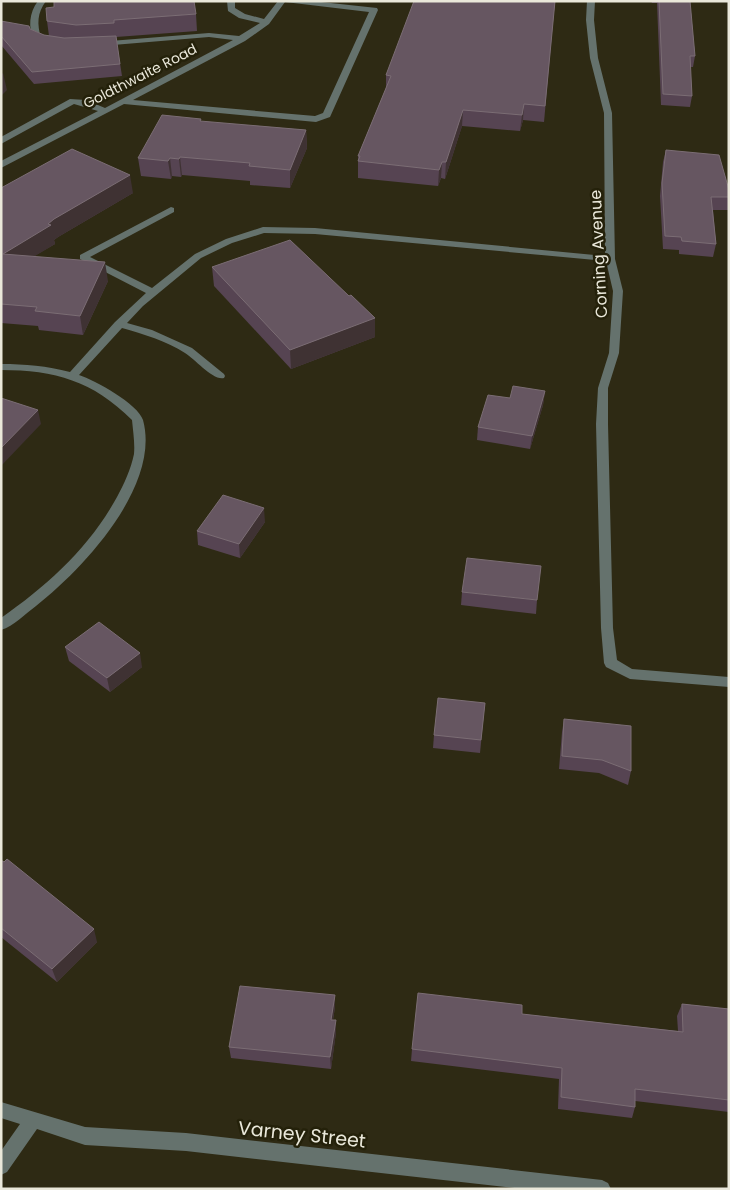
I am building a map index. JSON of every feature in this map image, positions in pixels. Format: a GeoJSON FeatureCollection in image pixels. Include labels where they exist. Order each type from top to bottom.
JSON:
{"type":"FeatureCollection","features":[{"type":"Feature","properties":{"kind":"street"},"geometry":{"type":"LineString","coordinates":[[42,1],[38,6],[33,24],[37,39],[53,45]]}},
{"type":"Feature","properties":{"kind":"street"},"geometry":{"type":"LineString","coordinates":[[231,1],[231,9],[242,16],[266,22]]}},
{"type":"Feature","properties":{"kind":"street","name":"Goldthwaite Road"},"geometry":{"type":"LineString","coordinates":[[1,165],[125,102],[242,39],[266,22],[282,1]]}},
{"type":"Feature","properties":{"kind":"street"},"geometry":{"type":"LineString","coordinates":[[125,102],[316,119],[327,115],[374,10],[288,1]]}},
{"type":"Feature","properties":{"kind":"street","name":"Corning Avenue"},"geometry":{"type":"LineString","coordinates":[[591,1],[590,20],[594,58],[608,113],[610,259],[616,282],[617,317],[614,353],[603,388],[602,424],[608,628],[611,663],[630,674],[729,682]]}},
{"type":"Feature","properties":{"kind":"street"},"geometry":{"type":"LineString","coordinates":[[91,45],[209,36],[242,39]]}},
{"type":"Feature","properties":{"kind":"street"},"geometry":{"type":"LineString","coordinates":[[1,141],[73,101],[83,102],[105,111]]}},
{"type":"Feature","properties":{"kind":"street"},"geometry":{"type":"LineString","coordinates":[[152,292],[83,257],[171,210]]}},
{"type":"Feature","properties":{"kind":"street"},"geometry":{"type":"LineString","coordinates":[[72,376],[119,324],[152,292],[198,256],[229,241],[263,230],[315,231],[610,259]]}},
{"type":"Feature","properties":{"kind":"street"},"geometry":{"type":"LineString","coordinates":[[119,324],[148,332],[188,350],[220,376]]}},
{"type":"Feature","properties":{"kind":"street"},"geometry":{"type":"LineString","coordinates":[[1,367],[22,366],[72,376],[105,391],[137,419],[140,446],[134,476],[120,505],[101,534],[58,583],[1,625]]}},
{"type":"Feature","properties":{"kind":"street","name":"Varney Street"},"geometry":{"type":"LineString","coordinates":[[1,1110],[85,1136],[196,1144],[602,1189]]}},
{"type":"Feature","properties":{"kind":"street"},"geometry":{"type":"LineString","coordinates":[[1,1166],[33,1120]]}},
{"type":"Feature","properties":{"kind":"building"},"geometry":{"type":"Polygon","coordinates":[[[54,1],[194,1],[196,14],[114,20],[114,23],[76,25],[47,21],[46,8],[54,7],[54,1]]]}},
{"type":"Feature","properties":{"kind":"building"},"geometry":{"type":"Polygon","coordinates":[[[414,1],[555,1],[545,106],[524,104],[522,115],[463,110],[446,162],[442,162],[439,170],[358,161],[360,156],[358,156],[391,76],[386,75],[414,1]]]}},
{"type":"Feature","properties":{"kind":"building"},"geometry":{"type":"Polygon","coordinates":[[[659,1],[690,1],[695,56],[690,56],[692,96],[663,94],[659,1]]]}},
{"type":"Feature","properties":{"kind":"building"},"geometry":{"type":"Polygon","coordinates":[[[1,21],[29,26],[30,29],[44,35],[64,38],[116,36],[120,64],[32,72],[1,36],[1,21]]]}},
{"type":"Feature","properties":{"kind":"building"},"geometry":{"type":"Polygon","coordinates":[[[162,115],[201,119],[200,121],[306,130],[290,170],[249,166],[250,163],[180,157],[179,159],[170,158],[168,161],[138,158],[162,115]]]}},
{"type":"Feature","properties":{"kind":"building"},"geometry":{"type":"Polygon","coordinates":[[[72,149],[130,175],[54,219],[48,224],[51,225],[3,254],[105,262],[80,316],[35,311],[37,307],[1,304],[1,188],[72,149]]]}},
{"type":"Feature","properties":{"kind":"building"},"geometry":{"type":"Polygon","coordinates":[[[666,150],[719,155],[729,190],[729,197],[711,197],[716,244],[682,241],[681,237],[665,236],[662,183],[666,150]]]}},
{"type":"Feature","properties":{"kind":"building"},"geometry":{"type":"Polygon","coordinates":[[[290,240],[375,318],[290,350],[212,267],[290,240]]]}},
{"type":"Feature","properties":{"kind":"building"},"geometry":{"type":"Polygon","coordinates":[[[513,386],[545,391],[532,436],[478,427],[488,395],[510,398],[513,386]]]}},
{"type":"Feature","properties":{"kind":"building"},"geometry":{"type":"Polygon","coordinates":[[[1,398],[38,410],[1,448],[1,398]]]}},
{"type":"Feature","properties":{"kind":"building"},"geometry":{"type":"Polygon","coordinates":[[[223,495],[264,508],[239,544],[197,531],[223,495]]]}},
{"type":"Feature","properties":{"kind":"building"},"geometry":{"type":"Polygon","coordinates":[[[467,558],[541,566],[537,600],[462,592],[467,558]]]}},
{"type":"Feature","properties":{"kind":"building"},"geometry":{"type":"Polygon","coordinates":[[[99,622],[140,653],[107,678],[65,647],[99,622]]]}},
{"type":"Feature","properties":{"kind":"building"},"geometry":{"type":"Polygon","coordinates":[[[438,698],[485,703],[481,740],[434,735],[438,698]]]}},
{"type":"Feature","properties":{"kind":"building"},"geometry":{"type":"Polygon","coordinates":[[[564,719],[631,726],[631,771],[602,760],[562,756],[564,719]]]}},
{"type":"Feature","properties":{"kind":"building"},"geometry":{"type":"Polygon","coordinates":[[[7,859],[94,929],[52,969],[1,928],[1,860],[4,862],[7,859]]]}},
{"type":"Feature","properties":{"kind":"building"},"geometry":{"type":"Polygon","coordinates":[[[240,986],[335,995],[331,1020],[336,1020],[330,1057],[229,1047],[240,986]]]}},
{"type":"Feature","properties":{"kind":"building"},"geometry":{"type":"Polygon","coordinates":[[[418,993],[522,1005],[522,1014],[683,1032],[682,1004],[729,1009],[729,1100],[635,1089],[635,1107],[561,1097],[562,1068],[412,1049],[418,993]]]}}]}
